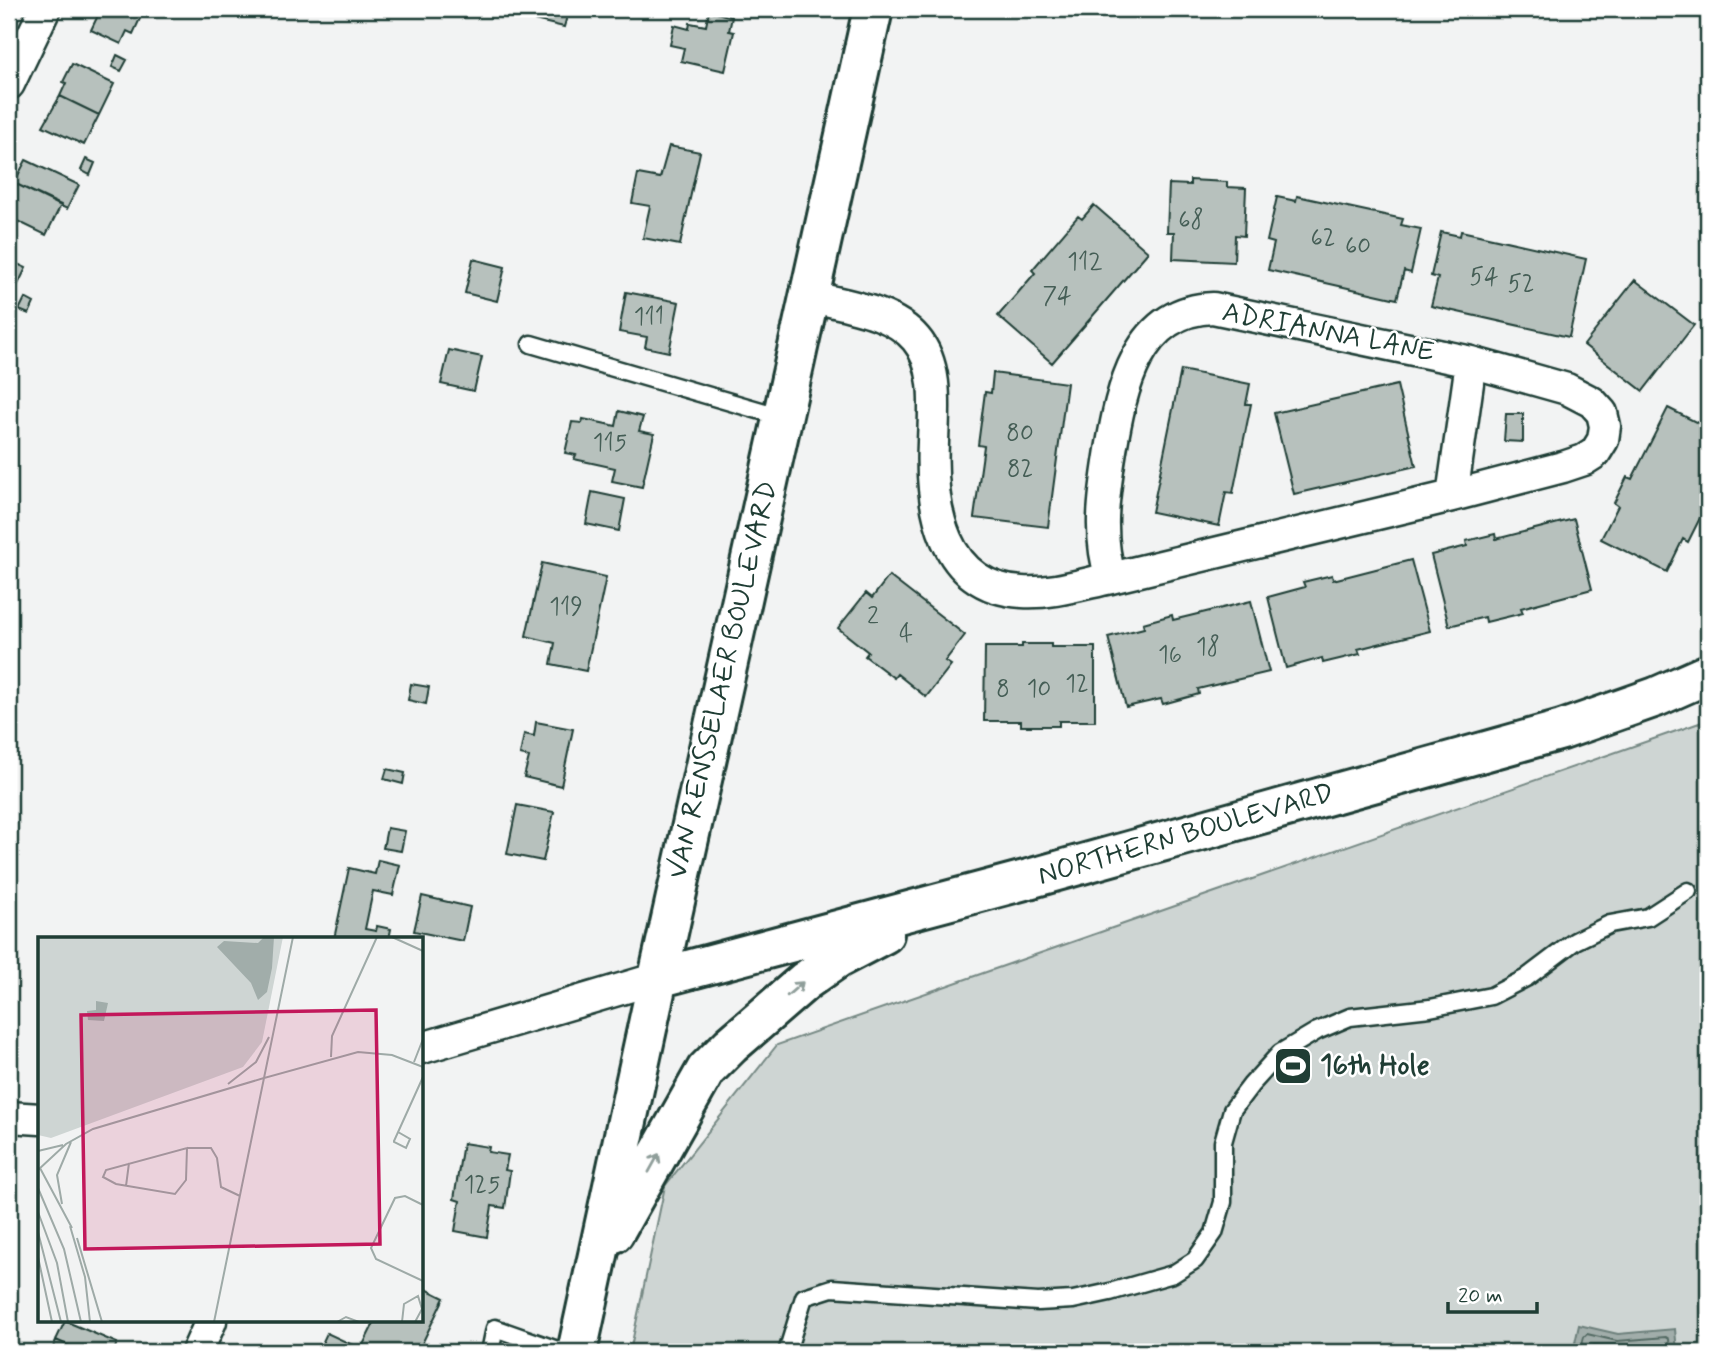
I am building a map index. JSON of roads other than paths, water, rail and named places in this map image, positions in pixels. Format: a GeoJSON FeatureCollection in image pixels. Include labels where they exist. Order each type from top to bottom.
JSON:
{"type":"FeatureCollection","features":[{"type":"Feature","properties":{"kind":"main road","name":"VAN RENSSELAER BOULEVARD"},"geometry":{"type":"LineString","coordinates":[[577,1352],[873,9]]}},
{"type":"Feature","properties":{"kind":"main road","name":"NORTHERN BOULEVARD"},"geometry":{"type":"LineString","coordinates":[[658,978],[1025,880],[1562,730],[1656,697],[1708,674]]}},
{"type":"Feature","properties":{"kind":"main road"},"geometry":{"type":"LineString","coordinates":[[596,1266],[706,1070],[731,1045],[805,981],[838,958],[881,935],[1025,880]]}},
{"type":"Feature","properties":{"kind":"street"},"geometry":{"type":"LineString","coordinates":[[9,84],[45,9]]}},
{"type":"Feature","properties":{"kind":"street","name":"ADRIANNA LANE"},"geometry":{"type":"LineString","coordinates":[[809,296],[889,319],[908,331],[922,348],[929,365],[933,389],[932,467],[937,515],[947,544],[973,576],[997,588],[1025,592],[1111,578],[1452,496],[1584,460],[1600,446],[1605,434],[1602,413],[1582,396],[1555,385],[1471,362],[1229,310],[1200,308],[1179,314],[1156,332],[1143,349],[1128,375],[1122,393],[1102,513],[1105,558],[1111,578]]}},
{"type":"Feature","properties":{"kind":"street","name":"ADRIANNA LANE"},"geometry":{"type":"LineString","coordinates":[[1452,496],[1471,362]]}},
{"type":"Feature","properties":{"kind":"street"},"geometry":{"type":"LineString","coordinates":[[424,1047],[658,978]]}},
{"type":"Feature","properties":{"kind":"street"},"geometry":{"type":"LineString","coordinates":[[9,1117],[38,1119]]}},
{"type":"Feature","properties":{"kind":"street"},"geometry":{"type":"LineString","coordinates":[[197,1352],[211,1322]]}},
{"type":"Feature","properties":{"kind":"lane"},"geometry":{"type":"LineString","coordinates":[[531,344],[782,417]]}},
{"type":"Feature","properties":{"kind":"lane"},"geometry":{"type":"LineString","coordinates":[[787,1352],[804,1297],[832,1287],[1038,1302],[1073,1300],[1173,1274],[1195,1260],[1214,1233],[1223,1202],[1223,1142],[1232,1110],[1280,1053],[1317,1031],[1350,1017],[1442,1007],[1491,996],[1526,978],[1575,941],[1610,924],[1648,917],[1688,891]]}},
{"type":"Feature","properties":{"kind":"lane"},"geometry":{"type":"LineString","coordinates":[[490,1352],[495,1328],[563,1352]]}},
{"type":"Feature","properties":{"kind":"water"},"geometry":{"type":"Polygon","coordinates":[[[1579,1325],[1618,1334],[1675,1329],[1677,1352],[1573,1352],[1579,1325]]]}},
{"type":"Feature","properties":{"kind":"place","name":"16th Hole"},"geometry":{"type":"Point","coordinates":[1293,1066]}}]}
